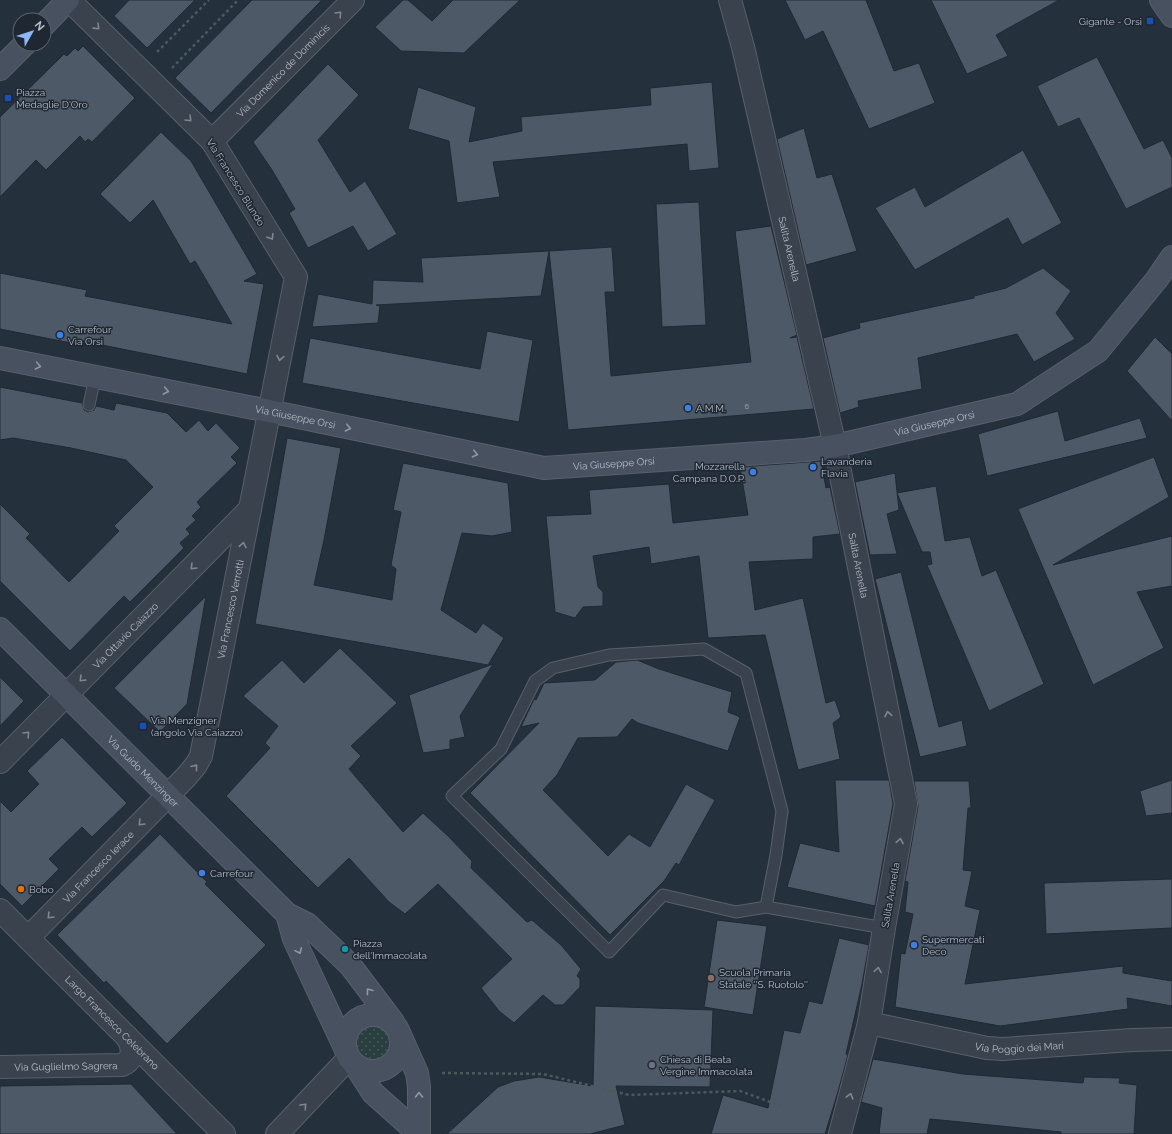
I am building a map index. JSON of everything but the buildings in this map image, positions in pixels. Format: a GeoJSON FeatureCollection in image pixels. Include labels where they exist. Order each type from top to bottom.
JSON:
{"type":"FeatureCollection","features":[{"type":"Feature","properties":{"kind":"main road"},"geometry":{"type":"LineString","coordinates":[[52,17],[69,0]]}},
{"type":"Feature","properties":{"kind":"main road"},"geometry":{"type":"LineString","coordinates":[[1161,0],[1172,16]]}},
{"type":"Feature","properties":{"kind":"main road"},"geometry":{"type":"LineString","coordinates":[[0,69],[17,52]]}},
{"type":"Feature","properties":{"kind":"main road","name":"Via Giuseppe Orsi"},"geometry":{"type":"LineString","coordinates":[[0,358],[270,411],[544,468],[806,450],[835,446],[1017,404],[1098,352],[1157,279],[1172,257]]}},
{"type":"Feature","properties":{"kind":"main road","name":"Via Guido Menzinger"},"geometry":{"type":"LineString","coordinates":[[0,629],[287,914]]}},
{"type":"Feature","properties":{"kind":"main road"},"geometry":{"type":"LineString","coordinates":[[287,914],[307,924],[350,965],[397,1029],[417,1073],[419,1088],[419,1134]]}},
{"type":"Feature","properties":{"kind":"main road"},"geometry":{"type":"LineString","coordinates":[[287,914],[294,939],[350,1058],[373,1093],[419,1134]]}},
{"type":"Feature","properties":{"kind":"main road"},"geometry":{"type":"LineString","coordinates":[[375,1014],[384,1016],[397,1029],[401,1049],[397,1058],[382,1070],[372,1071],[363,1069],[350,1058],[344,1041],[346,1032],[351,1024],[358,1018],[375,1014]]}},
{"type":"Feature","properties":{"kind":"street","name":"Via Francesco Blundo"},"geometry":{"type":"LineString","coordinates":[[69,0],[212,141],[296,277],[270,411]]}},
{"type":"Feature","properties":{"kind":"street","name":"Via Domenico de Dominicis"},"geometry":{"type":"LineString","coordinates":[[212,141],[353,0]]}},
{"type":"Feature","properties":{"kind":"street","name":"Salita Arenella"},"geometry":{"type":"LineString","coordinates":[[730,0],[743,47],[835,446],[906,804],[869,1022],[840,1134]]}},
{"type":"Feature","properties":{"kind":"street","name":"Via Francesco Verrotti"},"geometry":{"type":"LineString","coordinates":[[168,796],[193,770],[202,756],[270,411]]}},
{"type":"Feature","properties":{"kind":"street","name":"Via Ottavio Caiazzo"},"geometry":{"type":"LineString","coordinates":[[0,762],[250,510]]}},
{"type":"Feature","properties":{"kind":"street","name":"Via Francesco Ierace"},"geometry":{"type":"LineString","coordinates":[[28,938],[168,796]]}},
{"type":"Feature","properties":{"kind":"street","name":"Largo Francesco Celebrano"},"geometry":{"type":"LineString","coordinates":[[0,910],[224,1134]]}},
{"type":"Feature","properties":{"kind":"street","name":"Via Poggio dei Mari"},"geometry":{"type":"LineString","coordinates":[[869,1022],[987,1048],[1004,1049],[1132,1040],[1172,1039]]}},
{"type":"Feature","properties":{"kind":"street","name":"Via Guglielmo Sagrera"},"geometry":{"type":"LineString","coordinates":[[0,1067],[122,1065],[129,1061],[132,1052],[130,1041],[127,1037]]}},
{"type":"Feature","properties":{"kind":"street"},"geometry":{"type":"LineString","coordinates":[[278,1134],[350,1058]]}},
{"type":"Feature","properties":{"kind":"lane"},"geometry":{"type":"LineString","coordinates":[[89,405],[95,377]]}},
{"type":"Feature","properties":{"kind":"lane"},"geometry":{"type":"LineString","coordinates":[[766,907],[776,855],[782,811],[746,674],[704,650],[609,655],[553,668],[535,681],[500,749],[452,796],[609,952],[663,895],[736,912],[766,907],[884,928]]}},
{"type":"Feature","properties":{"kind":"path"},"geometry":{"type":"LineString","coordinates":[[153,56],[209,0]]}},
{"type":"Feature","properties":{"kind":"path"},"geometry":{"type":"LineString","coordinates":[[168,72],[238,0]]}},
{"type":"Feature","properties":{"kind":"path"},"geometry":{"type":"LineString","coordinates":[[417,1073],[543,1074],[629,1095],[740,1091],[784,1107]]}},
{"type":"Feature","properties":{"kind":"green space"},"geometry":{"type":"Polygon","coordinates":[[[373,1020],[385,1024],[392,1032],[395,1041],[395,1050],[391,1058],[384,1063],[374,1065],[361,1062],[352,1036],[360,1025],[373,1020]]]}},
{"type":"Feature","properties":{"kind":"place","name":"Gigante - Orsi"},"geometry":{"type":"Point","coordinates":[1150,21]}},
{"type":"Feature","properties":{"kind":"place","name":"Piazza Medaglie D'Oro"},"geometry":{"type":"Point","coordinates":[8,98]}},
{"type":"Feature","properties":{"kind":"place","name":"Carrefour Via Orsi"},"geometry":{"type":"Point","coordinates":[60,335]}},
{"type":"Feature","properties":{"kind":"place","name":"A.M.M."},"geometry":{"type":"Point","coordinates":[688,408]}},
{"type":"Feature","properties":{"kind":"place","name":"Lavanderia Flavia"},"geometry":{"type":"Point","coordinates":[813,467]}},
{"type":"Feature","properties":{"kind":"place","name":"Mozzarella Campana D.O.P."},"geometry":{"type":"Point","coordinates":[753,472]}},
{"type":"Feature","properties":{"kind":"place","name":"Via Menzigner (angolo Via Caiazzo)"},"geometry":{"type":"Point","coordinates":[143,726]}},
{"type":"Feature","properties":{"kind":"place","name":"Carrefour"},"geometry":{"type":"Point","coordinates":[202,873]}},
{"type":"Feature","properties":{"kind":"place","name":"Bobo"},"geometry":{"type":"Point","coordinates":[21,889]}},
{"type":"Feature","properties":{"kind":"place","name":"Supermercati Deco"},"geometry":{"type":"Point","coordinates":[914,945]}},
{"type":"Feature","properties":{"kind":"place","name":"Piazza dell'Immacolata"},"geometry":{"type":"Point","coordinates":[345,949]}},
{"type":"Feature","properties":{"kind":"place","name":"Scuola Primaria Statale ''S. Ruotolo''"},"geometry":{"type":"Point","coordinates":[711,978]}},
{"type":"Feature","properties":{"kind":"place","name":"Chiesa di Beata Vergine Immacolata"},"geometry":{"type":"Point","coordinates":[652,1065]}}]}
